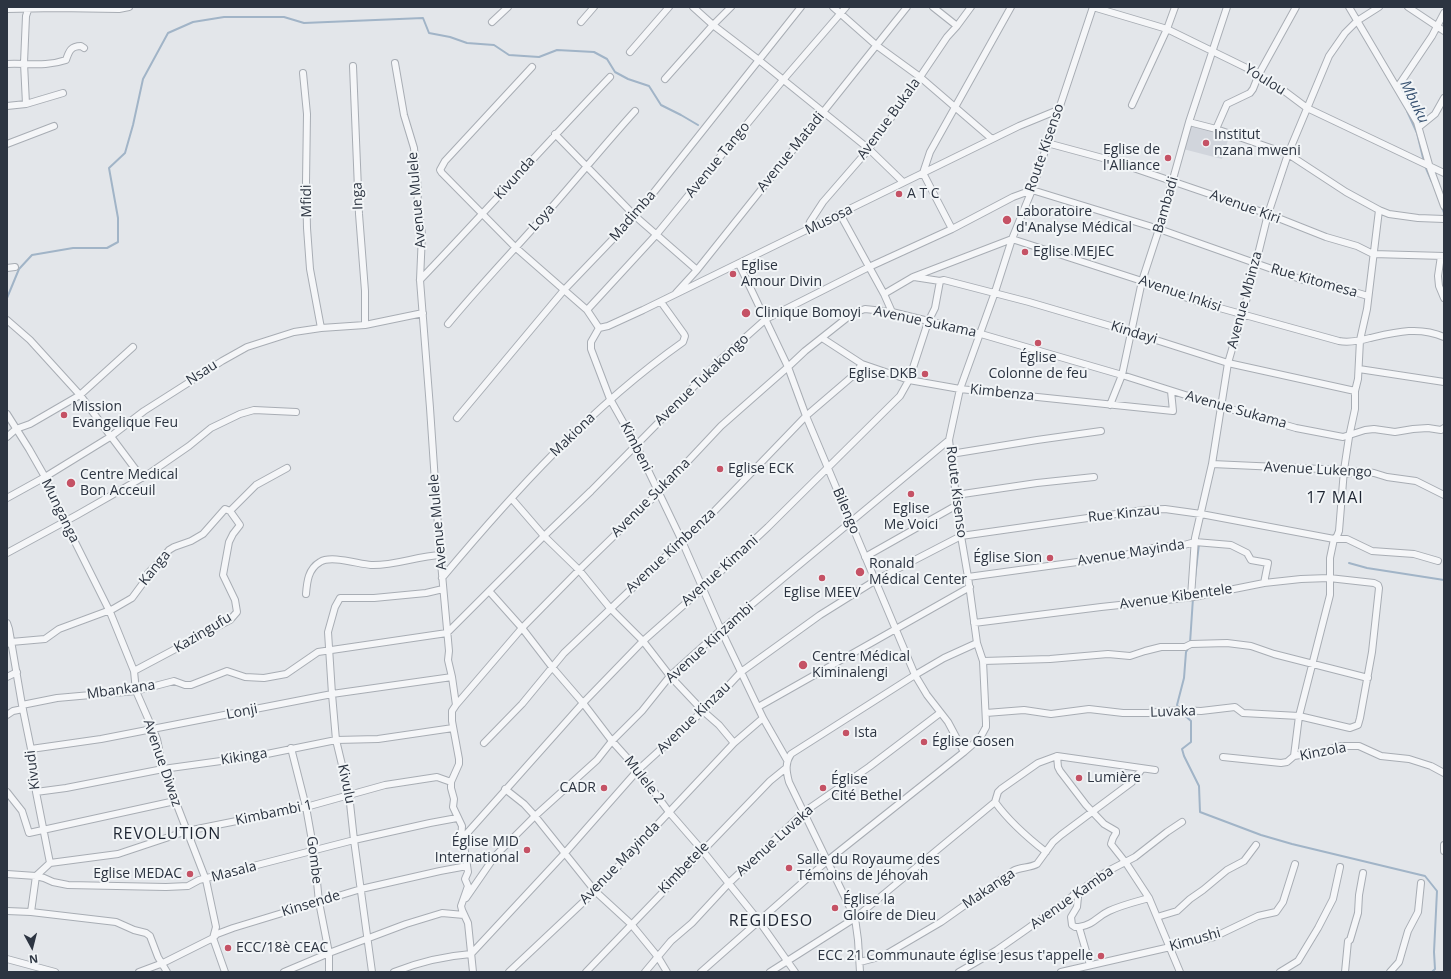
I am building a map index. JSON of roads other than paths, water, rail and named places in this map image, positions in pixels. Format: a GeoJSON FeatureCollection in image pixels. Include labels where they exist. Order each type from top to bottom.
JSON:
{"type":"FeatureCollection","features":[{"type":"Feature","properties":{"kind":"street"},"geometry":{"type":"LineString","coordinates":[[7,9],[119,9],[128,7]]}},
{"type":"Feature","properties":{"kind":"street"},"geometry":{"type":"LineString","coordinates":[[492,22],[508,7]]}},
{"type":"Feature","properties":{"kind":"street"},"geometry":{"type":"LineString","coordinates":[[581,22],[594,7]]}},
{"type":"Feature","properties":{"kind":"street"},"geometry":{"type":"LineString","coordinates":[[630,52],[669,7]]}},
{"type":"Feature","properties":{"kind":"street"},"geometry":{"type":"LineString","coordinates":[[693,7],[713,25],[869,149],[903,182]]}},
{"type":"Feature","properties":{"kind":"street"},"geometry":{"type":"LineString","coordinates":[[665,79],[731,7]]}},
{"type":"Feature","properties":{"kind":"street","name":"Madimba"},"geometry":{"type":"LineString","coordinates":[[457,418],[564,290],[635,216],[705,127],[760,61],[801,7]]}},
{"type":"Feature","properties":{"kind":"street"},"geometry":{"type":"LineString","coordinates":[[833,7],[876,45],[920,77],[992,139]]}},
{"type":"Feature","properties":{"kind":"street","name":"Avenue Tango"},"geometry":{"type":"LineString","coordinates":[[587,310],[656,235],[783,80],[846,7]]}},
{"type":"Feature","properties":{"kind":"street","name":"Avenue Matadi"},"geometry":{"type":"LineString","coordinates":[[674,296],[907,7]]}},
{"type":"Feature","properties":{"kind":"street"},"geometry":{"type":"LineString","coordinates":[[933,7],[957,26]]}},
{"type":"Feature","properties":{"kind":"street","name":"Avenue Bukala"},"geometry":{"type":"LineString","coordinates":[[807,230],[810,222],[823,202],[869,149],[947,37],[957,26],[970,7]]}},
{"type":"Feature","properties":{"kind":"street"},"geometry":{"type":"LineString","coordinates":[[952,229],[923,173],[930,152],[1011,7]]}},
{"type":"Feature","properties":{"kind":"street","name":"Youlou"},"geometry":{"type":"LineString","coordinates":[[1093,7],[1167,30],[1213,51],[1259,74],[1264,80],[1283,90],[1307,108],[1430,168],[1444,173]]}},
{"type":"Feature","properties":{"kind":"street","name":"Route Kisenso"},"geometry":{"type":"LineString","coordinates":[[964,752],[980,738],[986,727],[986,713],[983,661],[977,644],[949,440],[960,389],[981,334],[1012,239],[1032,190],[1093,7]]}},
{"type":"Feature","properties":{"kind":"street"},"geometry":{"type":"LineString","coordinates":[[1132,105],[1167,30],[1175,7]]}},
{"type":"Feature","properties":{"kind":"street","name":"Bambadi"},"geometry":{"type":"LineString","coordinates":[[1110,405],[1122,375],[1142,281],[1160,230],[1189,122],[1227,7]]}},
{"type":"Feature","properties":{"kind":"street"},"geometry":{"type":"LineString","coordinates":[[1216,129],[1228,104],[1250,93],[1254,89],[1259,74],[1296,7]]}},
{"type":"Feature","properties":{"kind":"street"},"geometry":{"type":"LineString","coordinates":[[1349,7],[1355,23],[1397,88],[1419,127],[1430,168],[1444,206]]}},
{"type":"Feature","properties":{"kind":"street","name":"Avenue Mbinza"},"geometry":{"type":"LineString","coordinates":[[1190,597],[1197,528],[1212,464],[1228,362],[1249,291],[1268,214],[1288,154],[1329,56],[1345,33],[1355,23],[1379,7]]}},
{"type":"Feature","properties":{"kind":"street"},"geometry":{"type":"LineString","coordinates":[[1408,7],[1444,31]]}},
{"type":"Feature","properties":{"kind":"street"},"geometry":{"type":"LineString","coordinates":[[26,104],[24,63],[26,16],[29,8]]}},
{"type":"Feature","properties":{"kind":"street"},"geometry":{"type":"LineString","coordinates":[[1397,88],[1432,36],[1444,13]]}},
{"type":"Feature","properties":{"kind":"street"},"geometry":{"type":"LineString","coordinates":[[7,64],[24,63],[36,65],[57,63],[66,60],[68,52],[72,48],[81,46],[84,48]]}},
{"type":"Feature","properties":{"kind":"street","name":"Avenue Mulele"},"geometry":{"type":"LineString","coordinates":[[395,63],[404,115],[414,148],[418,191],[417,210],[422,234],[420,280],[438,541],[441,555],[448,660],[456,705],[452,711],[453,728],[458,750],[459,764],[454,779],[451,782]]}},
{"type":"Feature","properties":{"kind":"street","name":"Inga"},"geometry":{"type":"LineString","coordinates":[[353,66],[359,214],[365,291],[365,325]]}},
{"type":"Feature","properties":{"kind":"street"},"geometry":{"type":"LineString","coordinates":[[532,67],[445,161],[441,171],[482,215],[515,247],[587,310],[599,328]]}},
{"type":"Feature","properties":{"kind":"street","name":"Mfidi"},"geometry":{"type":"LineString","coordinates":[[303,73],[308,114],[306,182],[307,228],[310,269],[321,328]]}},
{"type":"Feature","properties":{"kind":"street","name":"Kivunda"},"geometry":{"type":"LineString","coordinates":[[420,280],[482,215],[555,134],[610,77]]}},
{"type":"Feature","properties":{"kind":"street"},"geometry":{"type":"LineString","coordinates":[[7,106],[26,104],[63,93]]}},
{"type":"Feature","properties":{"kind":"street"},"geometry":{"type":"LineString","coordinates":[[1419,127],[1435,114],[1444,98]]}},
{"type":"Feature","properties":{"kind":"street","name":"Musosa"},"geometry":{"type":"LineString","coordinates":[[599,328],[608,326],[674,296],[903,182],[1019,126],[1058,110]]}},
{"type":"Feature","properties":{"kind":"street","name":"Loya"},"geometry":{"type":"LineString","coordinates":[[448,324],[480,286],[552,208],[586,166],[635,111]]}},
{"type":"Feature","properties":{"kind":"street"},"geometry":{"type":"LineString","coordinates":[[1189,122],[1216,129],[1288,154],[1346,192],[1389,214],[1444,219]]}},
{"type":"Feature","properties":{"kind":"street"},"geometry":{"type":"LineString","coordinates":[[7,144],[54,126]]}},
{"type":"Feature","properties":{"kind":"street"},"geometry":{"type":"LineString","coordinates":[[555,134],[635,216],[696,270]]}},
{"type":"Feature","properties":{"kind":"street","name":"Avenue Kiri"},"geometry":{"type":"LineString","coordinates":[[1047,143],[1110,160],[1172,181],[1268,214],[1326,237],[1357,246],[1373,254],[1443,256]]}},
{"type":"Feature","properties":{"kind":"street","name":"Avenue Tukakongo"},"geometry":{"type":"LineString","coordinates":[[447,633],[591,491],[720,360],[766,319],[870,267],[952,229],[1013,197],[1032,190]]}},
{"type":"Feature","properties":{"kind":"street","name":"Rue Kitomesa"},"geometry":{"type":"LineString","coordinates":[[1032,190],[1160,230],[1303,280],[1331,284],[1368,296]]}},
{"type":"Feature","properties":{"kind":"street"},"geometry":{"type":"LineString","coordinates":[[1294,756],[1299,716],[1330,595],[1330,558],[1334,539],[1339,531],[1344,470],[1349,436],[1355,410],[1355,392],[1359,369],[1360,340],[1368,296],[1379,210]]}},
{"type":"Feature","properties":{"kind":"street"},"geometry":{"type":"LineString","coordinates":[[840,214],[870,267],[892,312]]}},
{"type":"Feature","properties":{"kind":"street"},"geometry":{"type":"LineString","coordinates":[[884,294],[913,277],[1012,239]]}},
{"type":"Feature","properties":{"kind":"street","name":"Avenue Inkisi"},"geometry":{"type":"LineString","coordinates":[[1012,239],[1142,281],[1198,302],[1339,341],[1345,342],[1360,340],[1408,330],[1430,332],[1444,337]]}},
{"type":"Feature","properties":{"kind":"street"},"geometry":{"type":"LineString","coordinates":[[1443,256],[1438,276],[1439,286],[1444,298]]}},
{"type":"Feature","properties":{"kind":"street","name":"Bilengo"},"geometry":{"type":"LineString","coordinates":[[739,264],[788,367],[806,416],[915,675],[927,696],[948,722],[964,752]]}},
{"type":"Feature","properties":{"kind":"street"},"geometry":{"type":"LineString","coordinates":[[7,268],[15,268]]}},
{"type":"Feature","properties":{"kind":"street","name":"Kindayi"},"geometry":{"type":"LineString","coordinates":[[913,277],[940,281],[944,280],[995,292],[1228,362],[1355,392]]}},
{"type":"Feature","properties":{"kind":"street","name":"Avenue Kimani"},"geometry":{"type":"LineString","coordinates":[[461,840],[583,703],[643,641],[703,588],[768,527],[900,396],[909,380],[928,322],[935,308],[940,281]]}},
{"type":"Feature","properties":{"kind":"street","name":"Makiona"},"geometry":{"type":"LineString","coordinates":[[442,578],[470,544],[560,447],[610,399],[683,342],[685,339],[684,334],[660,302]]}},
{"type":"Feature","properties":{"kind":"street","name":"Avenue Sukama"},"geometry":{"type":"LineString","coordinates":[[456,705],[522,628],[659,492],[721,426],[805,351],[853,313],[865,309],[892,312],[981,334],[1296,428],[1343,437],[1365,430],[1395,432],[1413,429],[1444,428]]}},
{"type":"Feature","properties":{"kind":"street","name":"Nsau"},"geometry":{"type":"LineString","coordinates":[[7,498],[45,477],[110,437],[144,411],[222,361],[247,347],[294,332],[321,328],[365,325],[423,313]]}},
{"type":"Feature","properties":{"kind":"street"},"geometry":{"type":"LineString","coordinates":[[7,320],[30,340],[80,395],[142,478]]}},
{"type":"Feature","properties":{"kind":"street","name":"Kimbeni"},"geometry":{"type":"LineString","coordinates":[[599,328],[591,342],[591,349],[610,399],[636,445],[659,492],[758,708],[787,760]]}},
{"type":"Feature","properties":{"kind":"street","name":"Kimbenza"},"geometry":{"type":"LineString","coordinates":[[822,338],[862,364],[909,380],[960,389],[1173,411],[1171,391]]}},
{"type":"Feature","properties":{"kind":"street"},"geometry":{"type":"LineString","coordinates":[[7,437],[16,429],[30,424],[80,395],[133,347]]}},
{"type":"Feature","properties":{"kind":"street","name":"Avenue Kimbenza"},"geometry":{"type":"LineString","coordinates":[[484,743],[522,704],[564,653],[610,608],[700,526],[806,416],[855,374],[862,364]]}},
{"type":"Feature","properties":{"kind":"street"},"geometry":{"type":"LineString","coordinates":[[1359,369],[1444,382]]}},
{"type":"Feature","properties":{"kind":"street"},"geometry":{"type":"LineString","coordinates":[[7,552],[65,522],[142,478],[189,446],[211,428],[240,414],[254,410],[296,412]]}},
{"type":"Feature","properties":{"kind":"street","name":"Munganga"},"geometry":{"type":"LineString","coordinates":[[7,414],[45,477],[65,522],[109,610],[134,671]]}},
{"type":"Feature","properties":{"kind":"street"},"geometry":{"type":"LineString","coordinates":[[951,454],[1037,440],[1101,432]]}},
{"type":"Feature","properties":{"kind":"street","name":"Avenue Kinzambi"},"geometry":{"type":"LineString","coordinates":[[462,904],[495,856],[535,816],[597,760],[612,741],[642,712],[670,676],[721,630],[949,440]]}},
{"type":"Feature","properties":{"kind":"street","name":"Avenue Lukengo"},"geometry":{"type":"LineString","coordinates":[[1212,464],[1344,470],[1347,474],[1359,471],[1374,472],[1388,477],[1416,481],[1444,495]]}},
{"type":"Feature","properties":{"kind":"street","name":"Kanga"},"geometry":{"type":"LineString","coordinates":[[9,643],[45,638],[59,629],[109,610],[132,598],[146,579],[150,569],[162,559],[169,550],[191,541],[203,534],[225,509],[230,511],[256,485],[287,468]]}},
{"type":"Feature","properties":{"kind":"street"},"geometry":{"type":"LineString","coordinates":[[956,495],[1037,483],[1094,477]]}},
{"type":"Feature","properties":{"kind":"street"},"geometry":{"type":"LineString","coordinates":[[512,499],[544,536],[579,570],[610,608],[643,641],[670,676],[703,711],[719,725],[734,743]]}},
{"type":"Feature","properties":{"kind":"street"},"geometry":{"type":"LineString","coordinates":[[865,557],[957,505]]}},
{"type":"Feature","properties":{"kind":"street","name":"Rue Kinzau"},"geometry":{"type":"LineString","coordinates":[[961,536],[1144,510],[1166,509],[1201,514],[1334,539],[1347,538],[1372,551],[1414,554],[1438,561]]}},
{"type":"Feature","properties":{"kind":"street","name":"Kazingufu"},"geometry":{"type":"LineString","coordinates":[[134,671],[230,620],[237,612],[235,600],[223,576],[229,542],[240,525],[230,511]]}},
{"type":"Feature","properties":{"kind":"street","name":"Avenue Kinzau"},"geometry":{"type":"LineString","coordinates":[[471,954],[564,854],[638,770],[703,711],[742,672],[820,616],[876,580],[961,536]]}},
{"type":"Feature","properties":{"kind":"street","name":"Avenue Mayinda"},"geometry":{"type":"LineString","coordinates":[[968,577],[1121,556],[1153,548],[1184,545],[1195,542],[1231,545],[1247,553],[1251,560],[1268,563],[1264,582]]}},
{"type":"Feature","properties":{"kind":"street"},"geometry":{"type":"LineString","coordinates":[[306,594],[310,571],[320,562],[337,560],[373,565],[396,563],[441,555]]}},
{"type":"Feature","properties":{"kind":"street","name":"Avenue Kibentele"},"geometry":{"type":"LineString","coordinates":[[974,624],[1190,597],[1264,582],[1329,578],[1374,583],[1378,585],[1379,588],[1368,678]]}},
{"type":"Feature","properties":{"kind":"street"},"geometry":{"type":"LineString","coordinates":[[758,708],[970,587]]}},
{"type":"Feature","properties":{"kind":"street","name":"Kivulu"},"geometry":{"type":"LineString","coordinates":[[372,972],[369,939],[354,840],[349,794],[336,740],[329,651],[329,625],[335,607],[340,598],[374,598],[426,593],[443,589]]}},
{"type":"Feature","properties":{"kind":"street","name":"Mulele 2"},"geometry":{"type":"LineString","coordinates":[[489,591],[522,628],[612,741],[638,770],[669,812],[729,883],[788,960],[795,972]]}},
{"type":"Feature","properties":{"kind":"street","name":"Kivudi"},"geometry":{"type":"LineString","coordinates":[[7,623],[10,629],[9,643],[17,672],[31,749],[36,792],[50,864]]}},
{"type":"Feature","properties":{"kind":"street","name":"Mbankana"},"geometry":{"type":"LineString","coordinates":[[7,715],[23,707],[56,698],[136,691],[174,681],[185,685],[191,685],[227,670],[245,677],[264,678],[286,674],[318,652],[447,633]]}},
{"type":"Feature","properties":{"kind":"street"},"geometry":{"type":"LineString","coordinates":[[983,661],[1050,659],[1108,654],[1130,656],[1162,647],[1227,643],[1251,646],[1312,664],[1368,678]]}},
{"type":"Feature","properties":{"kind":"street"},"geometry":{"type":"LineString","coordinates":[[860,972],[855,918],[789,782],[786,768],[787,760],[790,754],[915,675],[944,658],[977,644]]}},
{"type":"Feature","properties":{"kind":"street","name":"Avenue Diwaz"},"geometry":{"type":"LineString","coordinates":[[134,671],[136,691],[157,739],[164,769],[175,801],[206,880],[216,928],[213,938],[225,972]]}},
{"type":"Feature","properties":{"kind":"street"},"geometry":{"type":"LineString","coordinates":[[7,677],[17,672]]}},
{"type":"Feature","properties":{"kind":"street","name":"Lonji"},"geometry":{"type":"LineString","coordinates":[[31,749],[101,739],[332,694],[452,677]]}},
{"type":"Feature","properties":{"kind":"street","name":"Luvaka"},"geometry":{"type":"LineString","coordinates":[[986,713],[1024,710],[1051,714],[1089,709],[1123,713],[1201,711],[1235,707],[1243,713],[1299,716],[1350,728],[1358,725],[1368,678]]}},
{"type":"Feature","properties":{"kind":"street","name":"Avenue Luvaka"},"geometry":{"type":"LineString","coordinates":[[645,972],[671,942],[692,923],[729,883],[804,812],[869,767],[940,713]]}},
{"type":"Feature","properties":{"kind":"street","name":"Avenue Mayinda"},"geometry":{"type":"LineString","coordinates":[[509,972],[595,891],[734,743],[763,718]]}},
{"type":"Feature","properties":{"kind":"street","name":"Kikinga"},"geometry":{"type":"LineString","coordinates":[[36,792],[66,788],[164,769],[257,756],[336,740],[378,739],[453,728]]}},
{"type":"Feature","properties":{"kind":"street","name":"Kinzola"},"geometry":{"type":"LineString","coordinates":[[1223,757],[1281,763],[1287,762],[1294,756],[1320,752],[1341,746],[1359,746],[1381,756],[1409,759],[1431,766],[1444,773]]}},
{"type":"Feature","properties":{"kind":"street","name":"Gombe"},"geometry":{"type":"LineString","coordinates":[[291,748],[306,807],[314,852],[319,902],[328,953],[329,972]]}},
{"type":"Feature","properties":{"kind":"street"},"geometry":{"type":"LineString","coordinates":[[701,972],[827,862],[964,752]]}},
{"type":"Feature","properties":{"kind":"street"},"geometry":{"type":"LineString","coordinates":[[1057,756],[1060,771],[1086,805],[1104,824],[1116,831],[1111,844],[1126,863],[1148,898],[1180,972]]}},
{"type":"Feature","properties":{"kind":"street"},"geometry":{"type":"LineString","coordinates":[[770,972],[855,918],[995,802],[998,792],[1001,789],[1038,763],[1057,756],[1155,770]]}},
{"type":"Feature","properties":{"kind":"street","name":"Kimbetele"},"geometry":{"type":"LineString","coordinates":[[586,972],[702,850],[770,781],[786,768]]}},
{"type":"Feature","properties":{"kind":"street","name":"Makanga"},"geometry":{"type":"LineString","coordinates":[[860,962],[883,956],[903,945],[941,922],[1013,871],[1036,864],[1053,842],[1132,782],[1142,769]]}},
{"type":"Feature","properties":{"kind":"street","name":"Kimbambi 1"},"geometry":{"type":"LineString","coordinates":[[50,864],[118,854],[187,831],[306,807],[385,785],[437,777],[451,782]]}},
{"type":"Feature","properties":{"kind":"street"},"geometry":{"type":"LineString","coordinates":[[451,782],[454,807],[462,826],[461,840],[464,846],[468,872],[465,878],[468,886],[461,906],[467,920],[473,972]]}},
{"type":"Feature","properties":{"kind":"street"},"geometry":{"type":"LineString","coordinates":[[505,789],[524,804],[535,816],[595,891],[631,924],[658,957],[667,972]]}},
{"type":"Feature","properties":{"kind":"street"},"geometry":{"type":"LineString","coordinates":[[7,792],[22,811],[28,833],[44,831],[175,801]]}},
{"type":"Feature","properties":{"kind":"street"},"geometry":{"type":"LineString","coordinates":[[995,802],[1001,810],[1046,852]]}},
{"type":"Feature","properties":{"kind":"street","name":"Masala"},"geometry":{"type":"LineString","coordinates":[[7,874],[36,876],[52,882],[68,885],[188,886],[199,880],[206,880],[354,840],[458,818]]}},
{"type":"Feature","properties":{"kind":"street","name":"Avenue Kamba"},"geometry":{"type":"LineString","coordinates":[[959,972],[998,950],[1074,894],[1106,872],[1135,857],[1182,822]]}},
{"type":"Feature","properties":{"kind":"street"},"geometry":{"type":"LineString","coordinates":[[1157,917],[1177,911],[1227,870],[1244,861],[1256,845]]}},
{"type":"Feature","properties":{"kind":"street"},"geometry":{"type":"LineString","coordinates":[[1444,845],[1444,851]]}},
{"type":"Feature","properties":{"kind":"street"},"geometry":{"type":"LineString","coordinates":[[31,912],[36,876],[50,864]]}},
{"type":"Feature","properties":{"kind":"street","name":"Kimushi"},"geometry":{"type":"LineString","coordinates":[[1061,972],[1214,937],[1258,916],[1276,912],[1283,902],[1295,864]]}},
{"type":"Feature","properties":{"kind":"street","name":"Kinsende"},"geometry":{"type":"LineString","coordinates":[[139,972],[163,963],[213,938],[217,934],[233,928],[361,889],[440,870],[467,866]]}},
{"type":"Feature","properties":{"kind":"street"},"geometry":{"type":"LineString","coordinates":[[1280,972],[1298,961],[1301,957],[1333,899],[1340,867]]}},
{"type":"Feature","properties":{"kind":"street"},"geometry":{"type":"LineString","coordinates":[[1345,972],[1348,941],[1350,940],[1358,913],[1359,895],[1363,874]]}},
{"type":"Feature","properties":{"kind":"street"},"geometry":{"type":"LineString","coordinates":[[1390,972],[1399,962],[1408,931],[1418,912],[1421,883]]}},
{"type":"Feature","properties":{"kind":"street"},"geometry":{"type":"LineString","coordinates":[[1074,894],[1078,897],[1077,906],[1071,917],[1072,925],[1075,928],[1088,925],[1109,911],[1148,898]]}},
{"type":"Feature","properties":{"kind":"street"},"geometry":{"type":"LineString","coordinates":[[7,911],[31,912],[116,922],[134,930],[149,934],[158,957],[163,963],[167,972]]}},
{"type":"Feature","properties":{"kind":"street"},"geometry":{"type":"LineString","coordinates":[[284,972],[328,953],[406,924],[442,913],[464,914]]}},
{"type":"Feature","properties":{"kind":"street"},"geometry":{"type":"LineString","coordinates":[[1079,927],[1090,965]]}},
{"type":"Feature","properties":{"kind":"street"},"geometry":{"type":"LineString","coordinates":[[394,972],[451,955],[471,954]]}},
{"type":"Feature","properties":{"kind":"street"},"geometry":{"type":"LineString","coordinates":[[7,959],[55,972]]}},
{"type":"Feature","properties":{"kind":"waterway"},"geometry":{"type":"LineString","coordinates":[[7,298],[19,269],[32,255],[73,248],[107,248],[118,242],[118,218],[109,168],[125,153],[143,79],[168,33],[193,22],[224,17],[284,17],[304,23],[423,18],[429,33],[450,37],[467,43],[494,45],[509,55],[539,57],[557,50],[594,52],[607,59],[615,72],[628,79],[649,86],[661,105],[698,125]]}},
{"type":"Feature","properties":{"kind":"waterway","name":"Mbuku"},"geometry":{"type":"LineString","coordinates":[[1407,111],[1417,133],[1424,162]]}},
{"type":"Feature","properties":{"kind":"waterway","name":"Mbuku"},"geometry":{"type":"LineString","coordinates":[[1425,166],[1432,182]]}},
{"type":"Feature","properties":{"kind":"waterway","name":"Mbuku"},"geometry":{"type":"LineString","coordinates":[[1442,207],[1444,213]]}},
{"type":"Feature","properties":{"kind":"waterway"},"geometry":{"type":"LineString","coordinates":[[1195,578],[1199,544]]}},
{"type":"Feature","properties":{"kind":"waterway"},"geometry":{"type":"LineString","coordinates":[[1349,563],[1367,568],[1444,580]]}},
{"type":"Feature","properties":{"kind":"waterway"},"geometry":{"type":"LineString","coordinates":[[1190,643],[1193,598]]}},
{"type":"Feature","properties":{"kind":"waterway"},"geometry":{"type":"LineString","coordinates":[[1189,647],[1186,652],[1184,678],[1177,705],[1182,713],[1191,721],[1191,742],[1182,749],[1199,786],[1200,812],[1261,835],[1292,844],[1425,876],[1437,891],[1434,952],[1435,969],[1432,972]]}},
{"type":"Feature","properties":{"kind":"place","name":"Institut nzana mweni"},"geometry":{"type":"Point","coordinates":[1206,143]}},
{"type":"Feature","properties":{"kind":"place","name":"Eglise de l'Alliance"},"geometry":{"type":"Point","coordinates":[1168,158]}},
{"type":"Feature","properties":{"kind":"place","name":"A T C"},"geometry":{"type":"Point","coordinates":[899,194]}},
{"type":"Feature","properties":{"kind":"place","name":"Laboratoire d'Analyse Médical"},"geometry":{"type":"Point","coordinates":[1007,220]}},
{"type":"Feature","properties":{"kind":"place","name":"Eglise MEJEC"},"geometry":{"type":"Point","coordinates":[1025,252]}},
{"type":"Feature","properties":{"kind":"place","name":"Eglise Amour Divin"},"geometry":{"type":"Point","coordinates":[733,274]}},
{"type":"Feature","properties":{"kind":"place","name":"Clinique Bomoyi"},"geometry":{"type":"Point","coordinates":[746,313]}},
{"type":"Feature","properties":{"kind":"place","name":"Église Colonne de feu"},"geometry":{"type":"Point","coordinates":[1038,343]}},
{"type":"Feature","properties":{"kind":"place","name":"Eglise DKB"},"geometry":{"type":"Point","coordinates":[925,374]}},
{"type":"Feature","properties":{"kind":"place","name":"Mission Evangelique Feu"},"geometry":{"type":"Point","coordinates":[64,415]}},
{"type":"Feature","properties":{"kind":"place","name":"Eglise ECK"},"geometry":{"type":"Point","coordinates":[720,469]}},
{"type":"Feature","properties":{"kind":"place","name":"Centre Medical Bon Acceuil"},"geometry":{"type":"Point","coordinates":[71,483]}},
{"type":"Feature","properties":{"kind":"place","name":"Eglise Me Voici"},"geometry":{"type":"Point","coordinates":[911,494]}},
{"type":"Feature","properties":{"kind":"place","name":"Église Sion"},"geometry":{"type":"Point","coordinates":[1050,558]}},
{"type":"Feature","properties":{"kind":"place","name":"Ronald Médical Center"},"geometry":{"type":"Point","coordinates":[860,572]}},
{"type":"Feature","properties":{"kind":"place","name":"Eglise MEEV"},"geometry":{"type":"Point","coordinates":[822,578]}},
{"type":"Feature","properties":{"kind":"place","name":"Centre Médical Kiminalengi"},"geometry":{"type":"Point","coordinates":[803,665]}},
{"type":"Feature","properties":{"kind":"place","name":"Ista"},"geometry":{"type":"Point","coordinates":[846,733]}},
{"type":"Feature","properties":{"kind":"place","name":"Église Gosen"},"geometry":{"type":"Point","coordinates":[924,742]}},
{"type":"Feature","properties":{"kind":"place","name":"Lumière"},"geometry":{"type":"Point","coordinates":[1079,778]}},
{"type":"Feature","properties":{"kind":"place","name":"CADR"},"geometry":{"type":"Point","coordinates":[604,788]}},
{"type":"Feature","properties":{"kind":"place","name":"Église Cité Bethel"},"geometry":{"type":"Point","coordinates":[823,788]}},
{"type":"Feature","properties":{"kind":"place","name":"Église MID International"},"geometry":{"type":"Point","coordinates":[527,850]}},
{"type":"Feature","properties":{"kind":"place","name":"Salle du Royaume des Témoins de Jéhovah"},"geometry":{"type":"Point","coordinates":[789,868]}},
{"type":"Feature","properties":{"kind":"place","name":"Eglise MEDAC"},"geometry":{"type":"Point","coordinates":[190,874]}},
{"type":"Feature","properties":{"kind":"place","name":"Église la Gloire de Dieu"},"geometry":{"type":"Point","coordinates":[835,908]}},
{"type":"Feature","properties":{"kind":"place","name":"ECC/18è CEAC"},"geometry":{"type":"Point","coordinates":[228,948]}},
{"type":"Feature","properties":{"kind":"place","name":"ECC 21 Communaute église Jesus t'appelle"},"geometry":{"type":"Point","coordinates":[1101,956]}},
{"type":"Feature","properties":{"kind":"district","name":"17 MAI"},"geometry":{"type":"Point","coordinates":[1335,498]}},
{"type":"Feature","properties":{"kind":"district","name":"REVOLUTION"},"geometry":{"type":"Point","coordinates":[167,834]}},
{"type":"Feature","properties":{"kind":"district","name":"REGIDESO"},"geometry":{"type":"Point","coordinates":[771,921]}}]}
